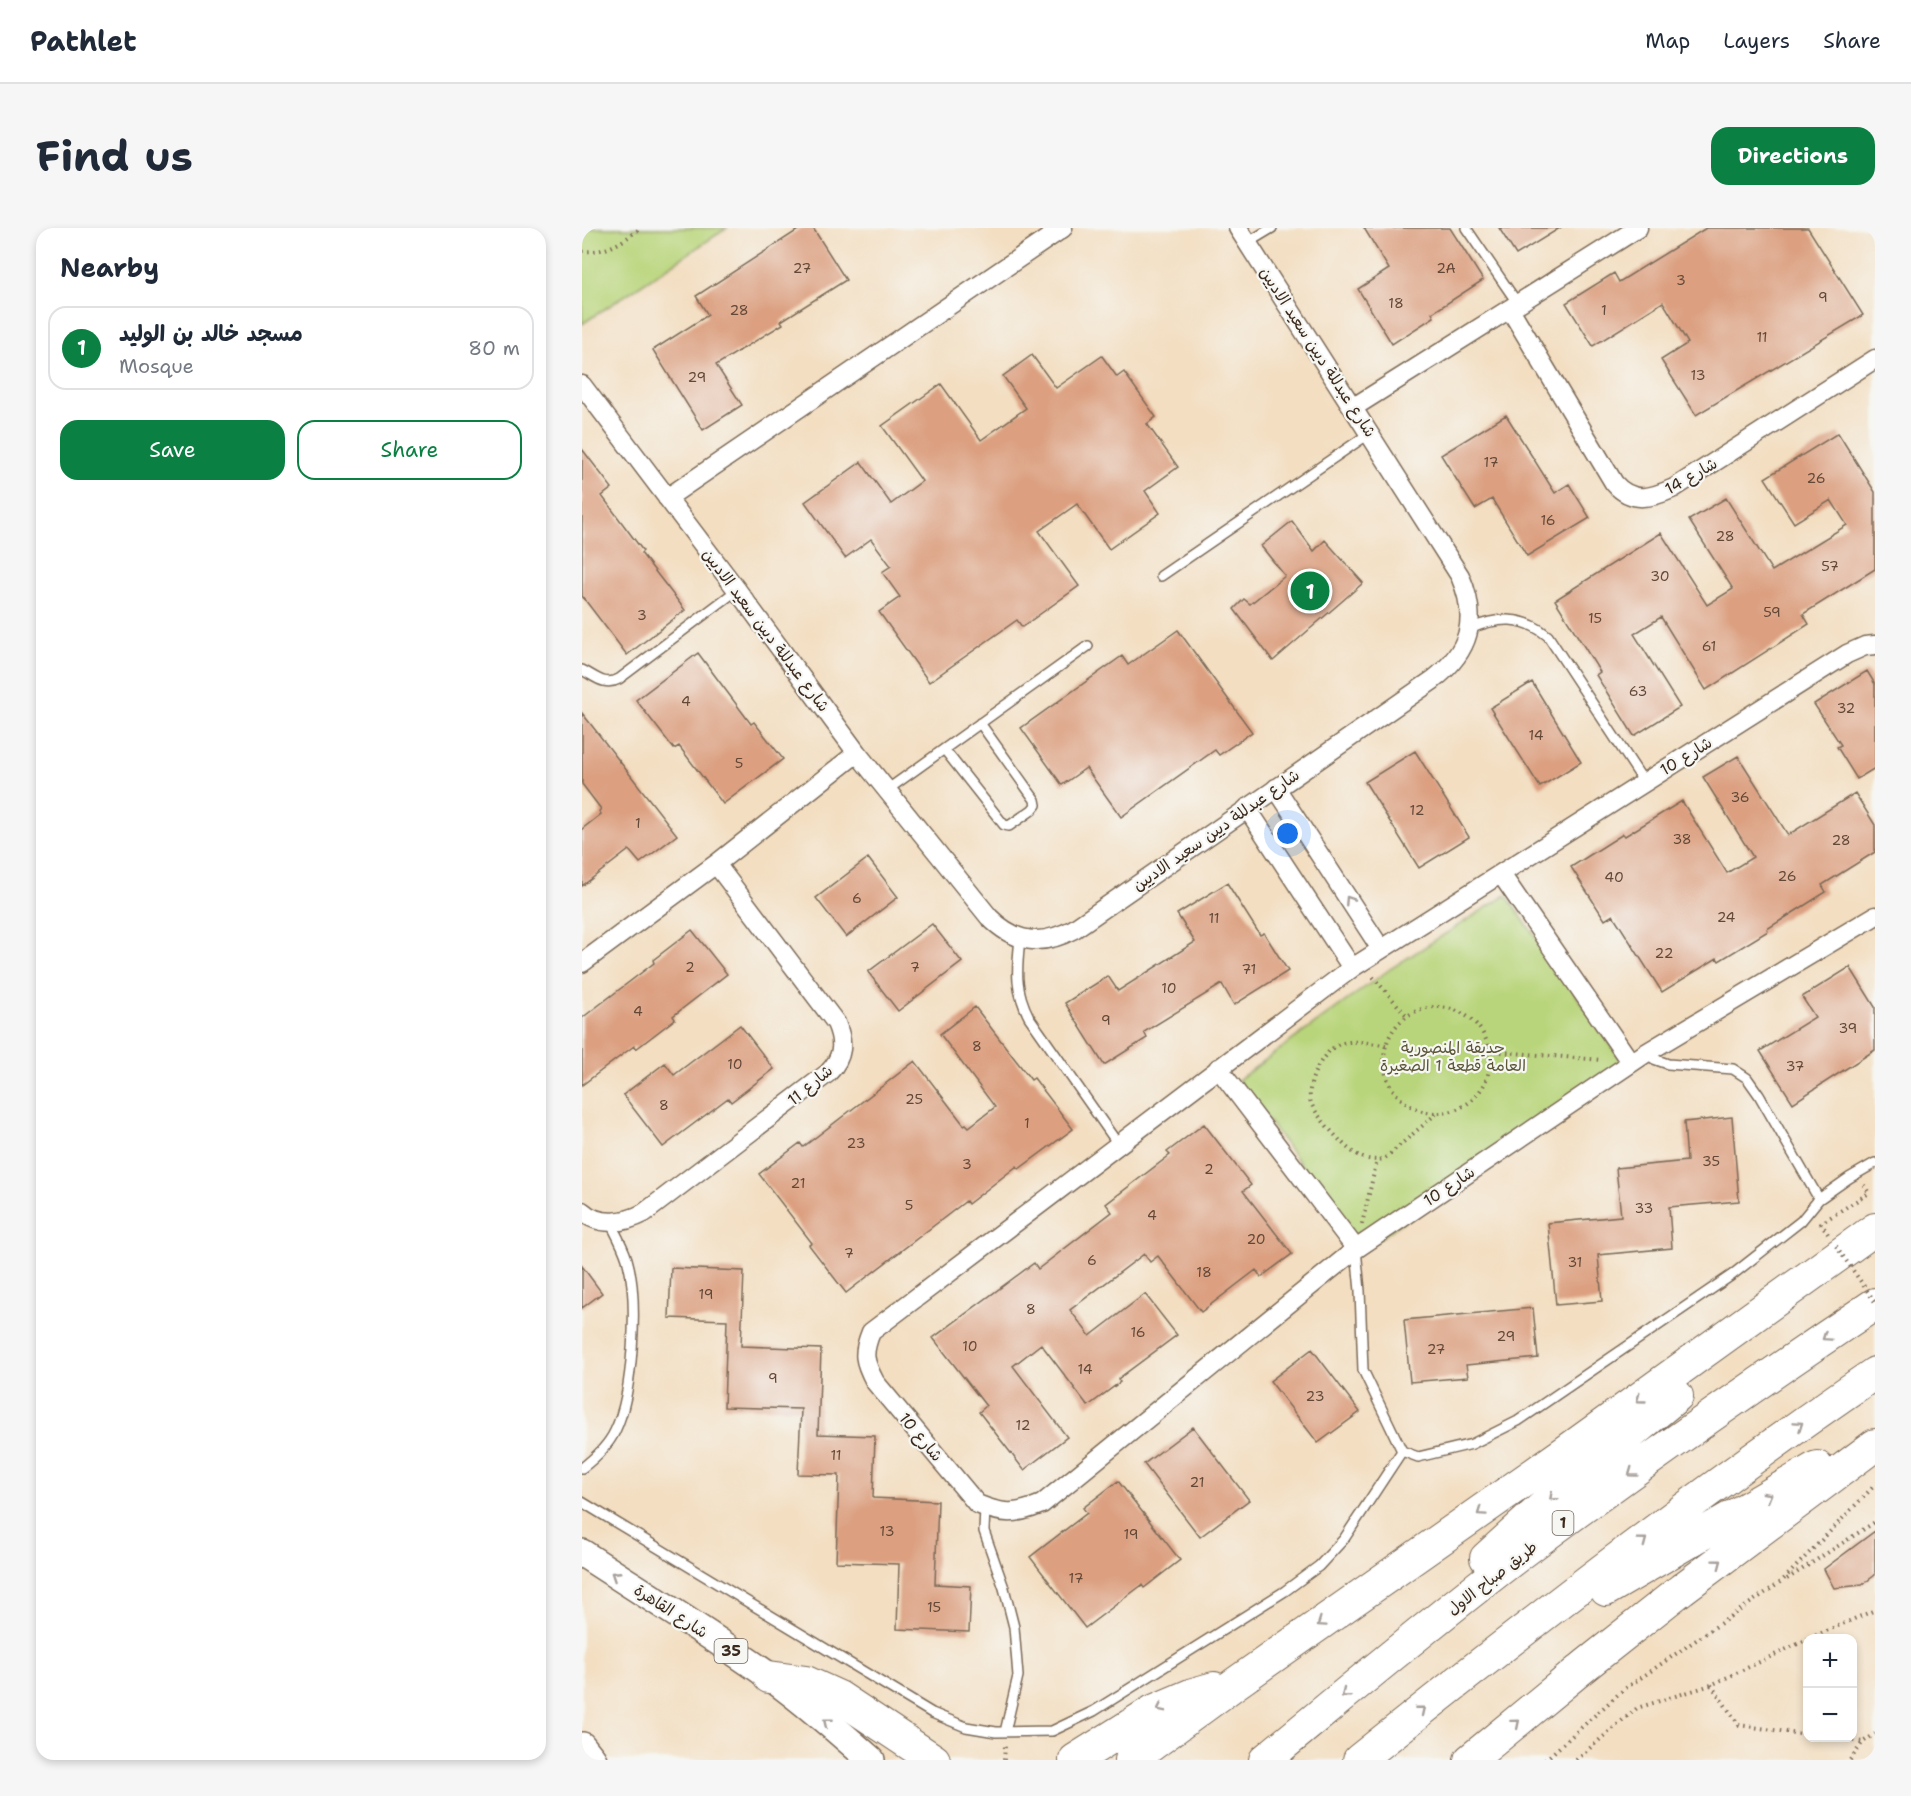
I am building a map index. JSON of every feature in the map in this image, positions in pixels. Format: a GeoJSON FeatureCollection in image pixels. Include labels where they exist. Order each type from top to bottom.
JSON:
{"type":"FeatureCollection","features":[{"type":"Feature","properties":{"kind":"highway"},"geometry":{"type":"LineString","coordinates":[[1131,1760],[1875,1229]]}},
{"type":"Feature","properties":{"kind":"highway"},"geometry":{"type":"LineString","coordinates":[[1381,1665],[1459,1583],[1549,1500],[1875,1234]]}},
{"type":"Feature","properties":{"kind":"highway","name":"طريق صباح الاول"},"geometry":{"type":"LineString","coordinates":[[1265,1760],[1518,1556],[1632,1473],[1875,1303]]}},
{"type":"Feature","properties":{"kind":"highway"},"geometry":{"type":"LineString","coordinates":[[1359,1760],[1481,1663],[1773,1442],[1875,1373]]}},
{"type":"Feature","properties":{"kind":"highway"},"geometry":{"type":"LineString","coordinates":[[1481,1663],[1875,1433]]}},
{"type":"Feature","properties":{"kind":"highway"},"geometry":{"type":"LineString","coordinates":[[1470,1760],[1665,1603],[1875,1445]]}},
{"type":"Feature","properties":{"kind":"highway"},"geometry":{"type":"LineString","coordinates":[[770,1677],[806,1683],[839,1696],[934,1760]]}},
{"type":"Feature","properties":{"kind":"highway"},"geometry":{"type":"LineString","coordinates":[[1075,1760],[1153,1711],[1193,1694],[1236,1683]]}},
{"type":"Feature","properties":{"kind":"main road","name":"شارع القاهرة"},"geometry":{"type":"LineString","coordinates":[[582,1553],[770,1677],[871,1760]]}},
{"type":"Feature","properties":{"kind":"main road"},"geometry":{"type":"LineString","coordinates":[[582,1746],[593,1760]]}},
{"type":"Feature","properties":{"kind":"street"},"geometry":{"type":"LineString","coordinates":[[668,498],[1063,228]]}},
{"type":"Feature","properties":{"kind":"street"},"geometry":{"type":"LineString","coordinates":[[1354,407],[1638,228]]}},
{"type":"Feature","properties":{"kind":"street","name":"شارع عبدللة ديين سعيد الاديين"},"geometry":{"type":"LineString","coordinates":[[582,385],[857,753],[989,917],[1001,929],[1020,938],[1042,940],[1074,929],[1448,668],[1463,647],[1469,629],[1469,608],[1460,576],[1243,235]]}},
{"type":"Feature","properties":{"kind":"street","name":"شارع 14"},"geometry":{"type":"LineString","coordinates":[[1514,307],[1614,483],[1621,491],[1633,497],[1656,495],[1674,488],[1875,359]]}},
{"type":"Feature","properties":{"kind":"street","name":"شارع 10"},"geometry":{"type":"LineString","coordinates":[[1875,645],[1865,646],[1847,654],[1356,965],[871,1332],[864,1349],[867,1367],[875,1382],[977,1504],[997,1512],[1022,1512],[1042,1504],[1356,1250],[1638,1058],[1875,916]]}},
{"type":"Feature","properties":{"kind":"street"},"geometry":{"type":"LineString","coordinates":[[582,963],[716,864],[857,753]]}},
{"type":"Feature","properties":{"kind":"street"},"geometry":{"type":"LineString","coordinates":[[1276,788],[1381,949]]}},
{"type":"Feature","properties":{"kind":"street"},"geometry":{"type":"LineString","coordinates":[[1247,808],[1356,965]]}},
{"type":"Feature","properties":{"kind":"street","name":"شارع 11"},"geometry":{"type":"LineString","coordinates":[[610,1222],[628,1220],[644,1213],[828,1073],[842,1053],[843,1044],[836,1023],[716,864]]}},
{"type":"Feature","properties":{"kind":"street"},"geometry":{"type":"LineString","coordinates":[[1501,874],[1638,1058]]}},
{"type":"Feature","properties":{"kind":"street"},"geometry":{"type":"LineString","coordinates":[[1218,1068],[1356,1250]]}},
{"type":"Feature","properties":{"kind":"street"},"geometry":{"type":"LineString","coordinates":[[582,1211],[592,1218],[610,1222]]}},
{"type":"Feature","properties":{"kind":"lane"},"geometry":{"type":"LineString","coordinates":[[1243,235],[1272,228]]}},
{"type":"Feature","properties":{"kind":"lane"},"geometry":{"type":"LineString","coordinates":[[1466,228],[1514,307]]}},
{"type":"Feature","properties":{"kind":"lane"},"geometry":{"type":"LineString","coordinates":[[1161,576],[1370,433]]}},
{"type":"Feature","properties":{"kind":"lane"},"geometry":{"type":"LineString","coordinates":[[582,670],[603,682],[608,683],[619,679],[737,590]]}},
{"type":"Feature","properties":{"kind":"lane"},"geometry":{"type":"LineString","coordinates":[[1469,629],[1489,622],[1512,620],[1529,623],[1548,636],[1644,782]]}},
{"type":"Feature","properties":{"kind":"lane"},"geometry":{"type":"LineString","coordinates":[[886,790],[1088,646]]}},
{"type":"Feature","properties":{"kind":"lane"},"geometry":{"type":"LineString","coordinates":[[944,749],[1004,825],[1009,826],[1032,810],[1036,805],[1035,800],[980,723]]}},
{"type":"Feature","properties":{"kind":"lane"},"geometry":{"type":"LineString","coordinates":[[1020,938],[1016,981],[1022,1005],[1118,1144]]}},
{"type":"Feature","properties":{"kind":"lane"},"geometry":{"type":"LineString","coordinates":[[1638,1058],[1654,1059],[1668,1064],[1733,1069],[1747,1078],[1819,1199]]}},
{"type":"Feature","properties":{"kind":"lane"},"geometry":{"type":"LineString","coordinates":[[1356,1250],[1363,1370],[1402,1451],[1418,1457],[1472,1444],[1518,1421],[1732,1275],[1801,1221],[1819,1199],[1875,1163]]}},
{"type":"Feature","properties":{"kind":"lane"},"geometry":{"type":"LineString","coordinates":[[582,1468],[604,1448],[615,1431],[623,1405],[631,1356],[634,1320],[630,1275],[623,1247],[610,1222]]}},
{"type":"Feature","properties":{"kind":"lane"},"geometry":{"type":"LineString","coordinates":[[582,1502],[932,1713],[966,1727],[1005,1732],[1052,1731],[1094,1711],[1285,1592],[1319,1566],[1344,1539],[1402,1451]]}},
{"type":"Feature","properties":{"kind":"lane"},"geometry":{"type":"LineString","coordinates":[[985,1508],[984,1531],[1004,1588],[1014,1627],[1018,1676],[1005,1732]]}},
{"type":"Feature","properties":{"kind":"path"},"geometry":{"type":"LineString","coordinates":[[582,251],[603,251],[614,247],[641,228]]}},
{"type":"Feature","properties":{"kind":"path"},"geometry":{"type":"LineString","coordinates":[[1356,965],[1407,1016]]}},
{"type":"Feature","properties":{"kind":"path"},"geometry":{"type":"LineString","coordinates":[[1437,1007],[1455,1010],[1471,1020],[1483,1034],[1489,1051],[1489,1070],[1482,1087],[1471,1101],[1454,1110],[1436,1113],[1418,1110],[1402,1101],[1390,1086],[1384,1069],[1386,1045],[1390,1033],[1407,1016],[1419,1010],[1437,1007]]}},
{"type":"Feature","properties":{"kind":"path"},"geometry":{"type":"LineString","coordinates":[[1386,1045],[1347,1042],[1338,1045],[1323,1058],[1312,1080],[1310,1101],[1317,1114],[1352,1152],[1367,1159],[1377,1160],[1384,1159],[1436,1113]]}},
{"type":"Feature","properties":{"kind":"path"},"geometry":{"type":"LineString","coordinates":[[1489,1051],[1638,1058]]}},
{"type":"Feature","properties":{"kind":"path"},"geometry":{"type":"LineString","coordinates":[[1356,1250],[1377,1160]]}},
{"type":"Feature","properties":{"kind":"path"},"geometry":{"type":"LineString","coordinates":[[1836,1246],[1875,1303]]}},
{"type":"Feature","properties":{"kind":"path"},"geometry":{"type":"LineString","coordinates":[[1781,1582],[1875,1485]]}},
{"type":"Feature","properties":{"kind":"path"},"geometry":{"type":"LineString","coordinates":[[1545,1760],[1623,1690],[1781,1582],[1875,1522]]}},
{"type":"Feature","properties":{"kind":"path"},"geometry":{"type":"LineString","coordinates":[[1820,1634],[1875,1610]]}},
{"type":"Feature","properties":{"kind":"path"},"geometry":{"type":"LineString","coordinates":[[1576,1760],[1637,1708],[1711,1685],[1803,1642]]}},
{"type":"Feature","properties":{"kind":"path"},"geometry":{"type":"LineString","coordinates":[[1711,1685],[1739,1725],[1803,1733]]}},
{"type":"Feature","properties":{"kind":"path"},"geometry":{"type":"LineString","coordinates":[[1850,1760],[1863,1742],[1875,1734]]}},
{"type":"Feature","properties":{"kind":"path"},"geometry":{"type":"LineString","coordinates":[[1857,1741],[1863,1742]]}},
{"type":"Feature","properties":{"kind":"green space"},"geometry":{"type":"Polygon","coordinates":[[[582,228],[727,228],[582,324],[582,228]]]}},
{"type":"Feature","properties":{"kind":"green space","name":"حديقة المنصورية العامة قطعة 1 الصغيرة"},"geometry":{"type":"Polygon","coordinates":[[[1506,895],[1623,1062],[1364,1250],[1238,1080],[1390,969],[1506,895]]]}},
{"type":"Feature","properties":{"kind":"building"},"geometry":{"type":"Polygon","coordinates":[[[801,228],[813,228],[846,280],[781,321],[783,324],[716,365],[742,405],[703,430],[653,350],[708,315],[696,296],[801,228]]]}},
{"type":"Feature","properties":{"kind":"building"},"geometry":{"type":"Polygon","coordinates":[[[1364,228],[1450,228],[1483,280],[1432,313],[1434,317],[1392,344],[1358,289],[1389,269],[1364,228]]]}},
{"type":"Feature","properties":{"kind":"building"},"geometry":{"type":"Polygon","coordinates":[[[1499,228],[1560,228],[1516,255],[1499,228]]]}},
{"type":"Feature","properties":{"kind":"building"},"geometry":{"type":"Polygon","coordinates":[[[1706,228],[1808,228],[1863,315],[1696,415],[1661,360],[1688,343],[1663,302],[1593,346],[1566,303],[1614,273],[1619,282],[1706,228]]]}},
{"type":"Feature","properties":{"kind":"building"},"geometry":{"type":"Polygon","coordinates":[[[1032,355],[1056,388],[1102,356],[1117,377],[1124,372],[1156,417],[1147,424],[1178,467],[1145,491],[1160,513],[1109,549],[1077,504],[1039,531],[1079,586],[1022,627],[1017,620],[929,682],[879,612],[900,597],[882,572],[891,566],[871,539],[845,558],[805,502],[861,462],[891,504],[922,481],[882,426],[941,384],[981,440],[1026,408],[1003,376],[1032,355]]]}},
{"type":"Feature","properties":{"kind":"building"},"geometry":{"type":"Polygon","coordinates":[[[1506,415],[1555,493],[1569,484],[1590,518],[1527,556],[1492,499],[1475,509],[1441,455],[1506,415]]]}},
{"type":"Feature","properties":{"kind":"building"},"geometry":{"type":"Polygon","coordinates":[[[1838,433],[1875,492],[1875,569],[1803,614],[1809,624],[1706,690],[1661,617],[1634,634],[1680,707],[1634,736],[1596,675],[1600,672],[1555,600],[1661,533],[1707,605],[1733,589],[1689,520],[1726,498],[1772,571],[1847,525],[1831,500],[1794,523],[1765,478],[1838,433]]]}},
{"type":"Feature","properties":{"kind":"building"},"geometry":{"type":"Polygon","coordinates":[[[582,449],[612,488],[602,496],[643,551],[641,553],[685,610],[627,655],[582,596],[582,449]]]}},
{"type":"Feature","properties":{"kind":"building"},"geometry":{"type":"Polygon","coordinates":[[[1292,521],[1314,551],[1325,540],[1363,583],[1273,661],[1234,609],[1244,599],[1250,604],[1285,576],[1261,546],[1292,521]]]}},
{"type":"Feature","properties":{"kind":"building"},"geometry":{"type":"Polygon","coordinates":[[[1178,630],[1252,732],[1219,755],[1215,750],[1121,817],[1086,768],[1062,785],[1021,728],[1122,656],[1128,665],[1178,630]]]}},
{"type":"Feature","properties":{"kind":"building"},"geometry":{"type":"Polygon","coordinates":[[[698,653],[751,724],[754,722],[783,759],[723,804],[679,746],[674,749],[636,700],[698,653]]]}},
{"type":"Feature","properties":{"kind":"building"},"geometry":{"type":"Polygon","coordinates":[[[1867,671],[1875,684],[1875,768],[1857,779],[1837,747],[1841,745],[1814,704],[1867,671]]]}},
{"type":"Feature","properties":{"kind":"building"},"geometry":{"type":"Polygon","coordinates":[[[1532,682],[1581,762],[1540,787],[1490,708],[1532,682]]]}},
{"type":"Feature","properties":{"kind":"building"},"geometry":{"type":"Polygon","coordinates":[[[582,713],[677,835],[640,863],[629,850],[582,886],[582,829],[601,814],[599,811],[601,809],[582,784],[582,713]]]}},
{"type":"Feature","properties":{"kind":"building"},"geometry":{"type":"Polygon","coordinates":[[[1415,751],[1469,837],[1419,868],[1365,782],[1415,751]]]}},
{"type":"Feature","properties":{"kind":"building"},"geometry":{"type":"Polygon","coordinates":[[[1738,756],[1788,835],[1855,793],[1875,825],[1875,852],[1822,885],[1826,892],[1767,929],[1768,931],[1719,961],[1717,958],[1662,992],[1613,915],[1605,920],[1571,867],[1682,801],[1727,873],[1753,857],[1703,777],[1738,756]]]}},
{"type":"Feature","properties":{"kind":"building"},"geometry":{"type":"Polygon","coordinates":[[[868,858],[898,897],[846,937],[816,898],[868,858]]]}},
{"type":"Feature","properties":{"kind":"building"},"geometry":{"type":"Polygon","coordinates":[[[1227,883],[1260,935],[1264,933],[1288,971],[1234,1005],[1222,984],[1144,1032],[1147,1038],[1104,1065],[1065,1003],[1108,976],[1118,991],[1195,942],[1177,914],[1227,883]]]}},
{"type":"Feature","properties":{"kind":"building"},"geometry":{"type":"Polygon","coordinates":[[[932,924],[962,962],[898,1011],[868,972],[932,924]]]}},
{"type":"Feature","properties":{"kind":"building"},"geometry":{"type":"Polygon","coordinates":[[[692,930],[727,974],[673,1016],[675,1019],[636,1049],[634,1046],[582,1085],[582,1018],[654,963],[653,960],[692,930]]]}},
{"type":"Feature","properties":{"kind":"building"},"geometry":{"type":"Polygon","coordinates":[[[1850,967],[1875,1007],[1875,1050],[1793,1103],[1760,1051],[1815,1017],[1802,997],[1850,967]]]}},
{"type":"Feature","properties":{"kind":"building"},"geometry":{"type":"Polygon","coordinates":[[[975,1007],[1031,1080],[1034,1078],[1073,1129],[1019,1169],[1017,1166],[968,1204],[966,1201],[846,1293],[809,1245],[812,1243],[759,1174],[800,1143],[803,1147],[915,1061],[964,1125],[969,1127],[995,1107],[940,1034],[975,1007]]]}},
{"type":"Feature","properties":{"kind":"building"},"geometry":{"type":"Polygon","coordinates":[[[740,1025],[774,1069],[731,1102],[728,1098],[663,1147],[623,1095],[665,1063],[674,1075],[740,1025]]]}},
{"type":"Feature","properties":{"kind":"building"},"geometry":{"type":"Polygon","coordinates":[[[1732,1117],[1739,1201],[1669,1207],[1672,1248],[1598,1255],[1602,1301],[1556,1305],[1548,1223],[1621,1216],[1616,1168],[1687,1161],[1684,1122],[1732,1117]]]}},
{"type":"Feature","properties":{"kind":"building"},"geometry":{"type":"Polygon","coordinates":[[[1204,1124],[1251,1185],[1243,1191],[1292,1254],[1261,1277],[1256,1270],[1201,1312],[1158,1256],[1150,1262],[1144,1254],[1070,1310],[1090,1336],[1145,1294],[1177,1335],[1118,1379],[1120,1382],[1088,1406],[1041,1344],[1013,1366],[1067,1437],[1024,1470],[979,1412],[986,1406],[933,1338],[1034,1263],[1038,1269],[1112,1212],[1106,1204],[1170,1155],[1167,1152],[1204,1124]]]}},
{"type":"Feature","properties":{"kind":"building"},"geometry":{"type":"Polygon","coordinates":[[[582,1266],[602,1293],[582,1308],[582,1266]]]}},
{"type":"Feature","properties":{"kind":"building"},"geometry":{"type":"Polygon","coordinates":[[[671,1268],[744,1271],[741,1346],[821,1349],[818,1434],[875,1436],[873,1498],[938,1501],[935,1584],[971,1586],[969,1632],[897,1629],[899,1564],[836,1562],[839,1475],[798,1474],[801,1409],[724,1407],[727,1320],[669,1318],[671,1268]]]}},
{"type":"Feature","properties":{"kind":"building"},"geometry":{"type":"Polygon","coordinates":[[[1533,1308],[1538,1358],[1466,1365],[1468,1377],[1410,1382],[1404,1320],[1533,1308]]]}},
{"type":"Feature","properties":{"kind":"building"},"geometry":{"type":"Polygon","coordinates":[[[1312,1349],[1360,1412],[1318,1443],[1270,1381],[1312,1349]]]}},
{"type":"Feature","properties":{"kind":"building"},"geometry":{"type":"Polygon","coordinates":[[[1193,1427],[1249,1500],[1200,1537],[1144,1464],[1193,1427]]]}},
{"type":"Feature","properties":{"kind":"building"},"geometry":{"type":"Polygon","coordinates":[[[1118,1481],[1180,1560],[1144,1588],[1142,1585],[1085,1628],[1030,1557],[1087,1513],[1083,1508],[1118,1481]]]}},
{"type":"Feature","properties":{"kind":"building"},"geometry":{"type":"Polygon","coordinates":[[[1875,1531],[1875,1575],[1862,1585],[1834,1588],[1824,1569],[1875,1531]]]}},
{"type":"Feature","properties":{"kind":"place","name":"مسجد خالد بن الوليد"},"geometry":{"type":"Point","coordinates":[1310,591]}}]}
